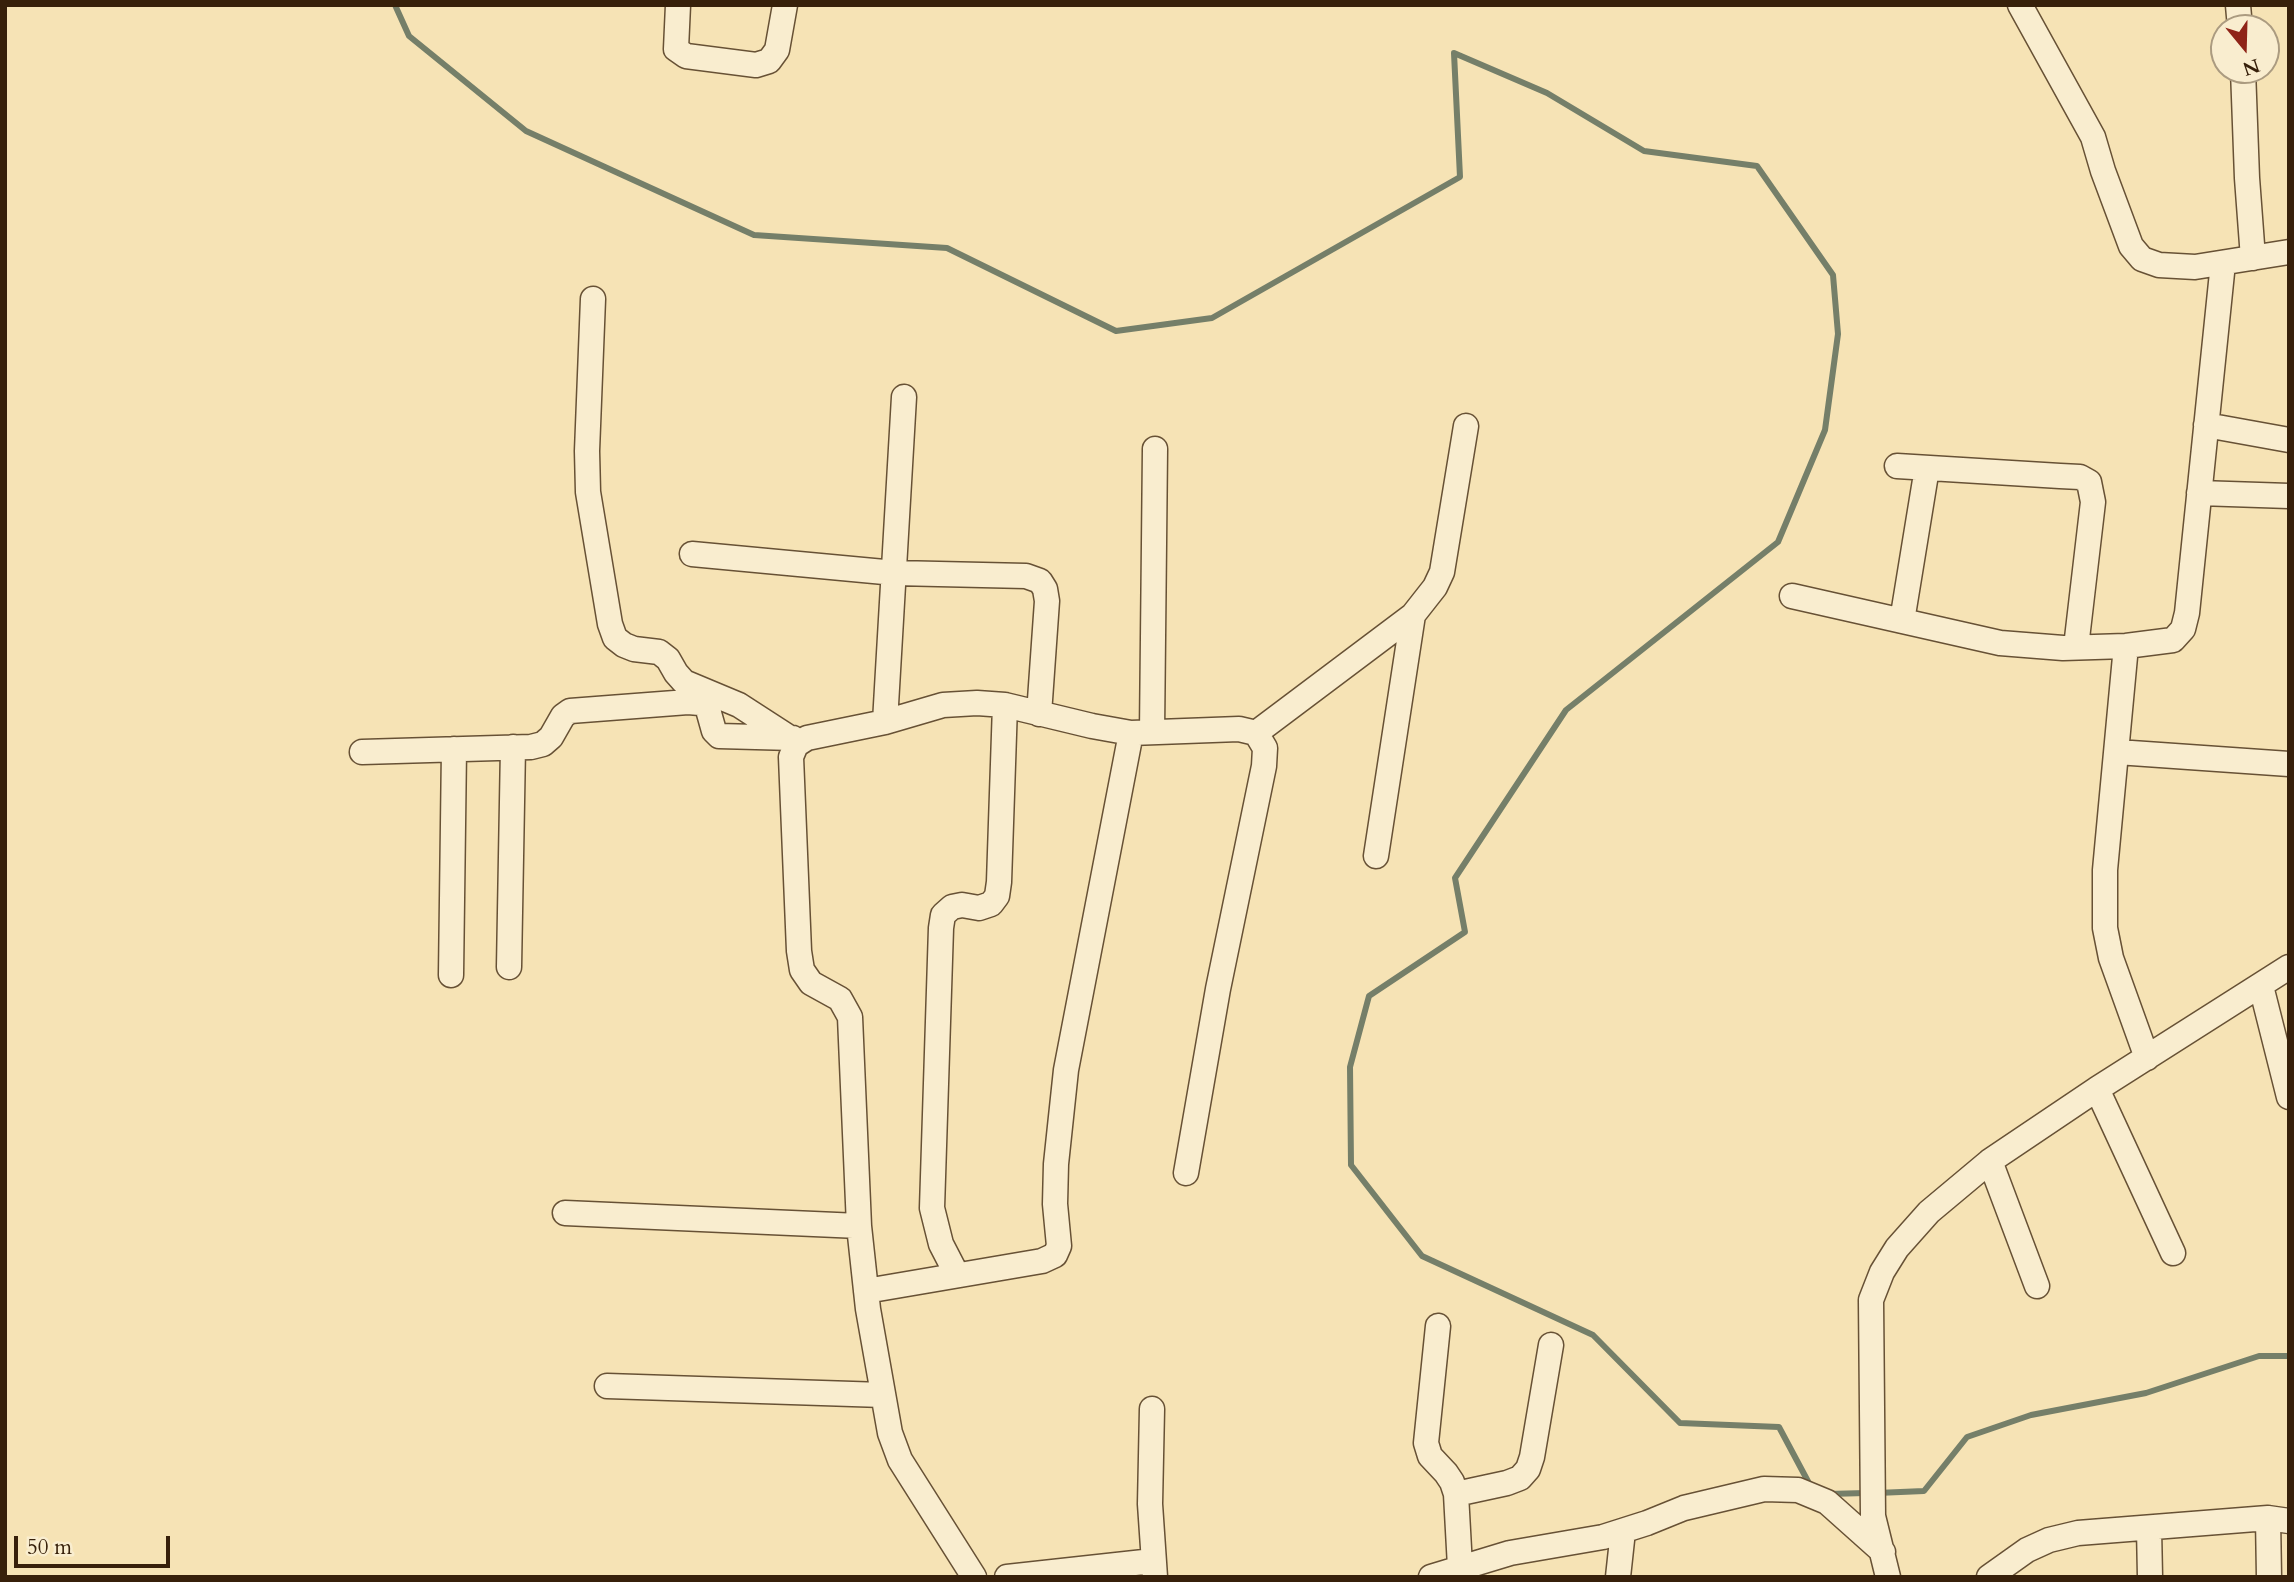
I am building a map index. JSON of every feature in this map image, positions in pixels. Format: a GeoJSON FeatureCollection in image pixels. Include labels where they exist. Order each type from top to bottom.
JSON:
{"type":"FeatureCollection","features":[{"type":"Feature","properties":{"kind":"street"},"geometry":{"type":"LineString","coordinates":[[678,5],[676,49],[686,55],[756,65],[769,61],[776,50],[785,5]]}},
{"type":"Feature","properties":{"kind":"street"},"geometry":{"type":"LineString","coordinates":[[2020,5],[2093,137],[2102,171],[2131,246],[2142,259],[2159,265],[2195,267],[2289,253]]}},
{"type":"Feature","properties":{"kind":"street"},"geometry":{"type":"LineString","coordinates":[[2244,84],[2253,258]]}},
{"type":"Feature","properties":{"kind":"street"},"geometry":{"type":"LineString","coordinates":[[1792,596],[2000,643],[2076,647],[2126,646],[2173,640],[2183,629],[2187,613],[2223,263]]}},
{"type":"Feature","properties":{"kind":"street"},"geometry":{"type":"LineString","coordinates":[[593,299],[586,472],[610,624],[615,638],[634,649],[659,652],[668,659],[684,682],[739,705],[798,738]]}},
{"type":"Feature","properties":{"kind":"street"},"geometry":{"type":"LineString","coordinates":[[885,722],[904,397]]}},
{"type":"Feature","properties":{"kind":"street"},"geometry":{"type":"LineString","coordinates":[[2207,425],[2289,440]]}},
{"type":"Feature","properties":{"kind":"street"},"geometry":{"type":"LineString","coordinates":[[1256,733],[1413,615],[1435,587],[1442,572],[1466,426]]}},
{"type":"Feature","properties":{"kind":"street"},"geometry":{"type":"LineString","coordinates":[[866,1291],[1042,1261],[1055,1255],[1059,1246],[1055,1204],[1056,1164],[1064,1083],[1141,733],[1155,449]]}},
{"type":"Feature","properties":{"kind":"street"},"geometry":{"type":"LineString","coordinates":[[1897,466],[2080,477],[2089,482],[2093,502],[2076,647]]}},
{"type":"Feature","properties":{"kind":"street"},"geometry":{"type":"LineString","coordinates":[[1902,621],[1927,468]]}},
{"type":"Feature","properties":{"kind":"street"},"geometry":{"type":"LineString","coordinates":[[2199,493],[2289,496]]}},
{"type":"Feature","properties":{"kind":"street"},"geometry":{"type":"LineString","coordinates":[[692,554],[895,573],[1026,576],[1040,581],[1047,601],[1039,714]]}},
{"type":"Feature","properties":{"kind":"street"},"geometry":{"type":"LineString","coordinates":[[1376,856],[1413,615]]}},
{"type":"Feature","properties":{"kind":"street"},"geometry":{"type":"LineString","coordinates":[[2126,646],[2105,870],[2105,928],[2111,958],[2147,1058]]}},
{"type":"Feature","properties":{"kind":"street"},"geometry":{"type":"LineString","coordinates":[[362,752],[531,747],[543,744],[551,737],[563,716],[570,711],[688,702],[707,706],[714,731],[719,736],[798,738],[885,722],[943,705],[977,703],[1005,705],[1092,726],[1141,733],[1239,729],[1256,733],[1265,748],[1264,766],[1218,989],[1186,1173]]}},
{"type":"Feature","properties":{"kind":"street"},"geometry":{"type":"LineString","coordinates":[[957,1275],[935,1228],[932,1198],[941,928],[943,915],[952,907],[962,905],[979,908],[991,904],[997,896],[1005,705]]}},
{"type":"Feature","properties":{"kind":"street"},"geometry":{"type":"LineString","coordinates":[[798,738],[790,757],[799,951],[802,970],[811,983],[840,999],[850,1017],[859,1226],[866,1291],[890,1433],[900,1461],[974,1577]]}},
{"type":"Feature","properties":{"kind":"street"},"geometry":{"type":"LineString","coordinates":[[509,967],[513,747]]}},
{"type":"Feature","properties":{"kind":"street"},"geometry":{"type":"LineString","coordinates":[[451,975],[454,750]]}},
{"type":"Feature","properties":{"kind":"street"},"geometry":{"type":"LineString","coordinates":[[2117,752],[2289,764]]}},
{"type":"Feature","properties":{"kind":"street"},"geometry":{"type":"LineString","coordinates":[[1888,1577],[1873,1516],[1871,1300],[1882,1272],[1905,1239],[1929,1212],[1990,1161],[2097,1089],[2289,967]]}},
{"type":"Feature","properties":{"kind":"street"},"geometry":{"type":"LineString","coordinates":[[2261,986],[2289,1097]]}},
{"type":"Feature","properties":{"kind":"street"},"geometry":{"type":"LineString","coordinates":[[2097,1089],[2173,1253]]}},
{"type":"Feature","properties":{"kind":"street"},"geometry":{"type":"LineString","coordinates":[[1990,1161],[2037,1286]]}},
{"type":"Feature","properties":{"kind":"street"},"geometry":{"type":"LineString","coordinates":[[565,1213],[859,1226]]}},
{"type":"Feature","properties":{"kind":"street"},"geometry":{"type":"LineString","coordinates":[[1438,1326],[1426,1443],[1430,1456],[1452,1482],[1456,1494],[1460,1567]]}},
{"type":"Feature","properties":{"kind":"street"},"geometry":{"type":"LineString","coordinates":[[1456,1494],[1507,1483],[1520,1478],[1528,1469],[1550,1345]]}},
{"type":"Feature","properties":{"kind":"street"},"geometry":{"type":"LineString","coordinates":[[607,1386],[883,1395]]}},
{"type":"Feature","properties":{"kind":"street"},"geometry":{"type":"LineString","coordinates":[[1007,1577],[1154,1569],[1150,1504],[1152,1409]]}},
{"type":"Feature","properties":{"kind":"street"},"geometry":{"type":"LineString","coordinates":[[1431,1577],[1510,1553],[1603,1537],[1684,1508],[1764,1489],[1798,1490],[1827,1502],[1883,1552]]}},
{"type":"Feature","properties":{"kind":"street"},"geometry":{"type":"LineString","coordinates":[[1989,1577],[2027,1550],[2049,1540],[2078,1533],[2278,1520],[2269,1577]]}},
{"type":"Feature","properties":{"kind":"street"},"geometry":{"type":"LineString","coordinates":[[2149,1528],[2151,1577]]}},
{"type":"Feature","properties":{"kind":"street"},"geometry":{"type":"LineString","coordinates":[[1618,1577],[1623,1531]]}},
{"type":"Feature","properties":{"kind":"street"},"geometry":{"type":"LineString","coordinates":[[2027,1550],[2028,1577]]}},
{"type":"Feature","properties":{"kind":"waterway"},"geometry":{"type":"LineString","coordinates":[[395,5],[409,36],[526,131],[754,235],[947,248],[1116,331],[1212,318],[1460,177],[1454,53],[1547,93],[1644,151],[1757,166],[1833,275],[1838,334],[1825,430],[1778,542],[1566,710],[1455,878],[1465,932],[1369,996],[1350,1067],[1351,1165],[1422,1256],[1593,1335],[1680,1423],[1779,1427],[1811,1487]]}},
{"type":"Feature","properties":{"kind":"waterway"},"geometry":{"type":"LineString","coordinates":[[1877,1493],[1924,1491],[1967,1437],[2031,1415],[2146,1393],[2259,1356],[2289,1356]]}},
{"type":"Feature","properties":{"kind":"waterway"},"geometry":{"type":"LineString","coordinates":[[1828,1494],[1866,1493]]}}]}
